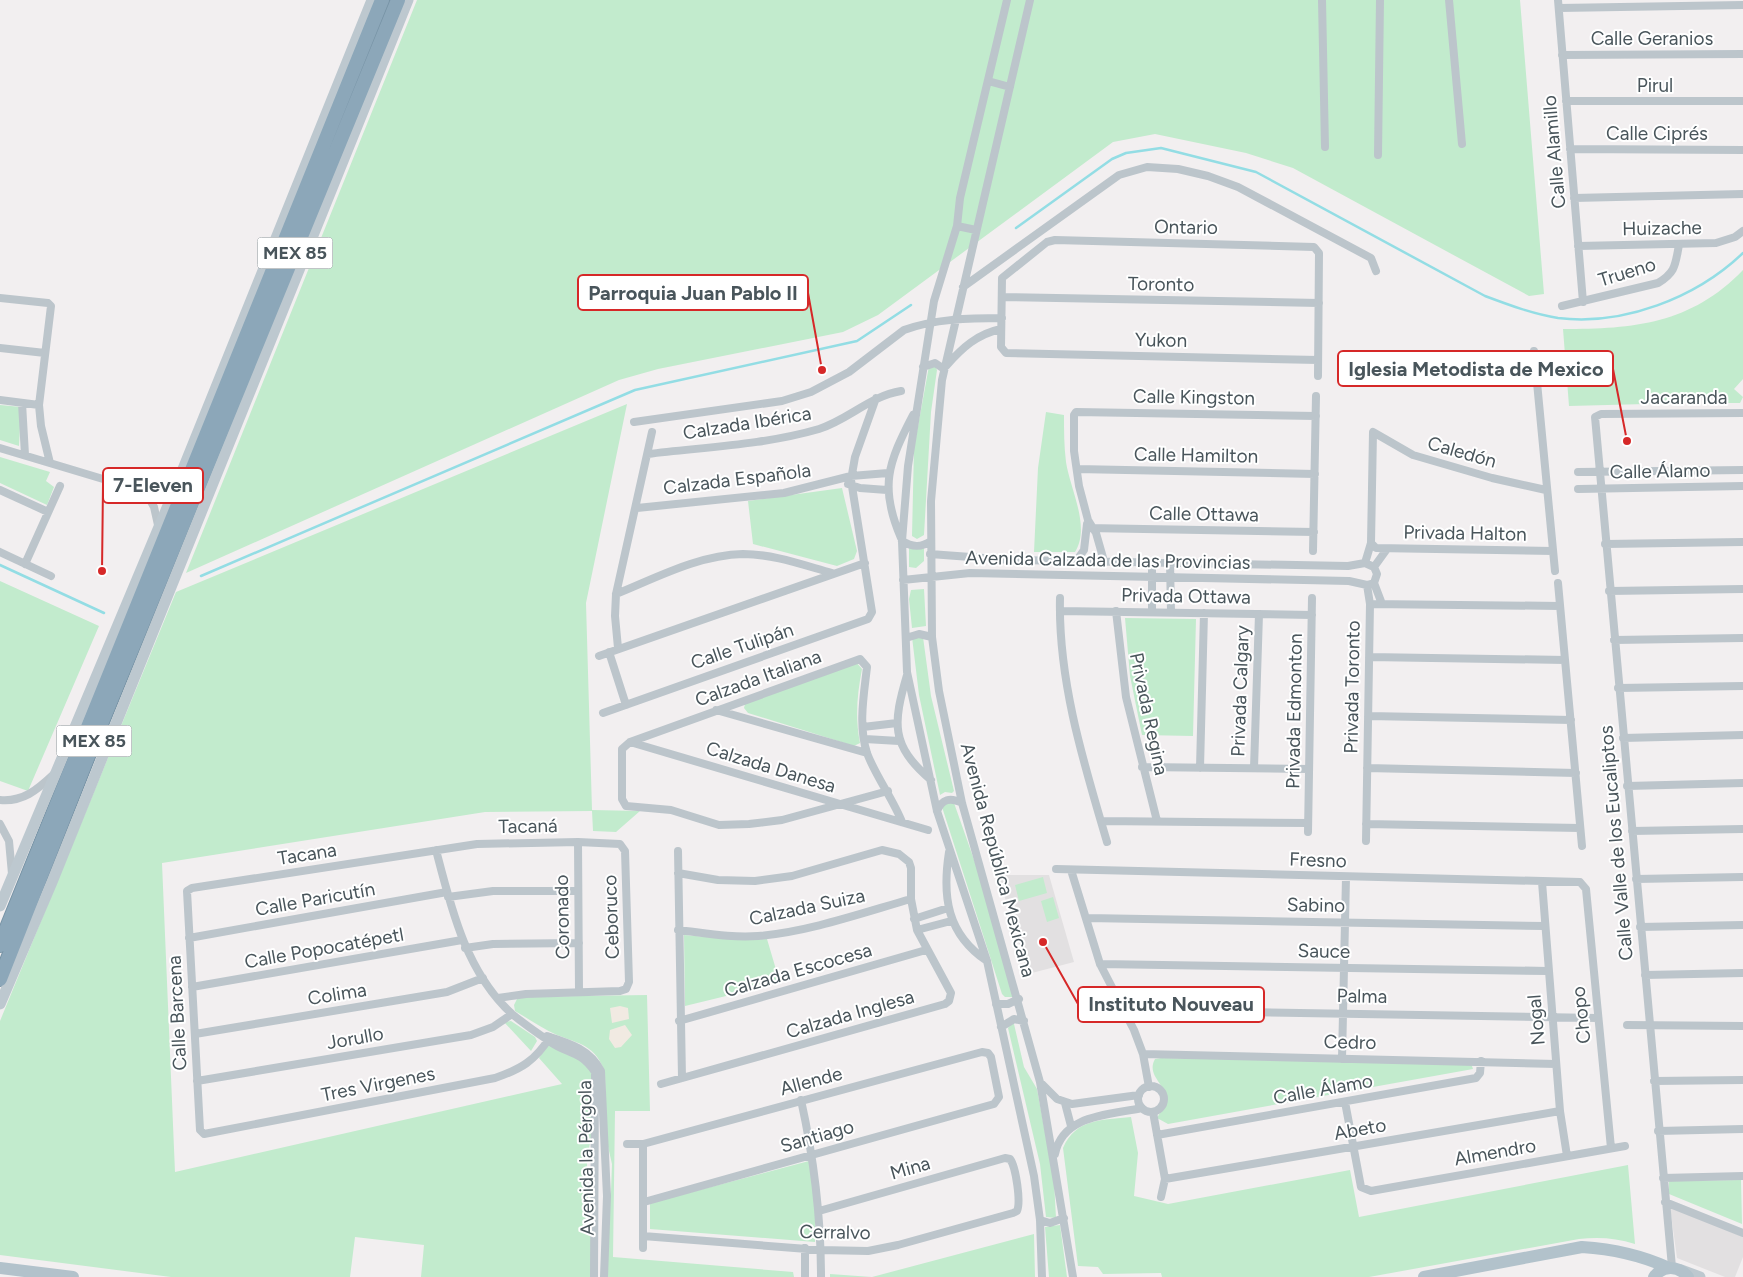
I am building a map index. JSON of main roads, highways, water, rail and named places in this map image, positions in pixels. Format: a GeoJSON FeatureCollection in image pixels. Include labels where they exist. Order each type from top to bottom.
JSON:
{"type":"FeatureCollection","features":[{"type":"Feature","properties":{"kind":"highway","name":"MEX 85"},"geometry":{"type":"LineString","coordinates":[[0,945],[382,0]]}},
{"type":"Feature","properties":{"kind":"highway","name":"MEX 85"},"geometry":{"type":"LineString","coordinates":[[0,979],[230,426],[398,0]]}},
{"type":"Feature","properties":{"kind":"highway"},"geometry":{"type":"LineString","coordinates":[[365,17],[366,39]]}},
{"type":"Feature","properties":{"kind":"highway"},"geometry":{"type":"LineString","coordinates":[[360,94],[377,77]]}},
{"type":"Feature","properties":{"kind":"highway"},"geometry":{"type":"LineString","coordinates":[[226,359],[226,387]]}},
{"type":"Feature","properties":{"kind":"main road"},"geometry":{"type":"LineString","coordinates":[[1424,1277],[1582,1248],[1606,1249],[1627,1254],[1677,1271]]}},
{"type":"Feature","properties":{"kind":"main road"},"geometry":{"type":"LineString","coordinates":[[1,1268],[73,1277]]}},
{"type":"Feature","properties":{"kind":"main road"},"geometry":{"type":"LineString","coordinates":[[1654,1277],[1660,1271],[1677,1271]]}},
{"type":"Feature","properties":{"kind":"waterway"},"geometry":{"type":"LineString","coordinates":[[1016,228],[1112,159],[1126,153],[1161,148],[1256,172],[1485,296],[1530,312],[1558,318],[1608,318],[1633,313],[1657,305],[1703,283],[1743,253]]}},
{"type":"Feature","properties":{"kind":"waterway"},"geometry":{"type":"LineString","coordinates":[[201,576],[635,390],[857,341],[911,305]]}},
{"type":"Feature","properties":{"kind":"waterway"},"geometry":{"type":"LineString","coordinates":[[0,565],[104,613]]}},
{"type":"Feature","properties":{"kind":"place","name":"Parroquia Juan Pablo II"},"geometry":{"type":"Point","coordinates":[822,370]}},
{"type":"Feature","properties":{"kind":"place","name":"Iglesia Metodista de Mexico"},"geometry":{"type":"Point","coordinates":[1627,441]}},
{"type":"Feature","properties":{"kind":"place","name":"7-Eleven"},"geometry":{"type":"Point","coordinates":[102,571]}},
{"type":"Feature","properties":{"kind":"place","name":"Instituto Nouveau"},"geometry":{"type":"Point","coordinates":[1043,942]}}]}
